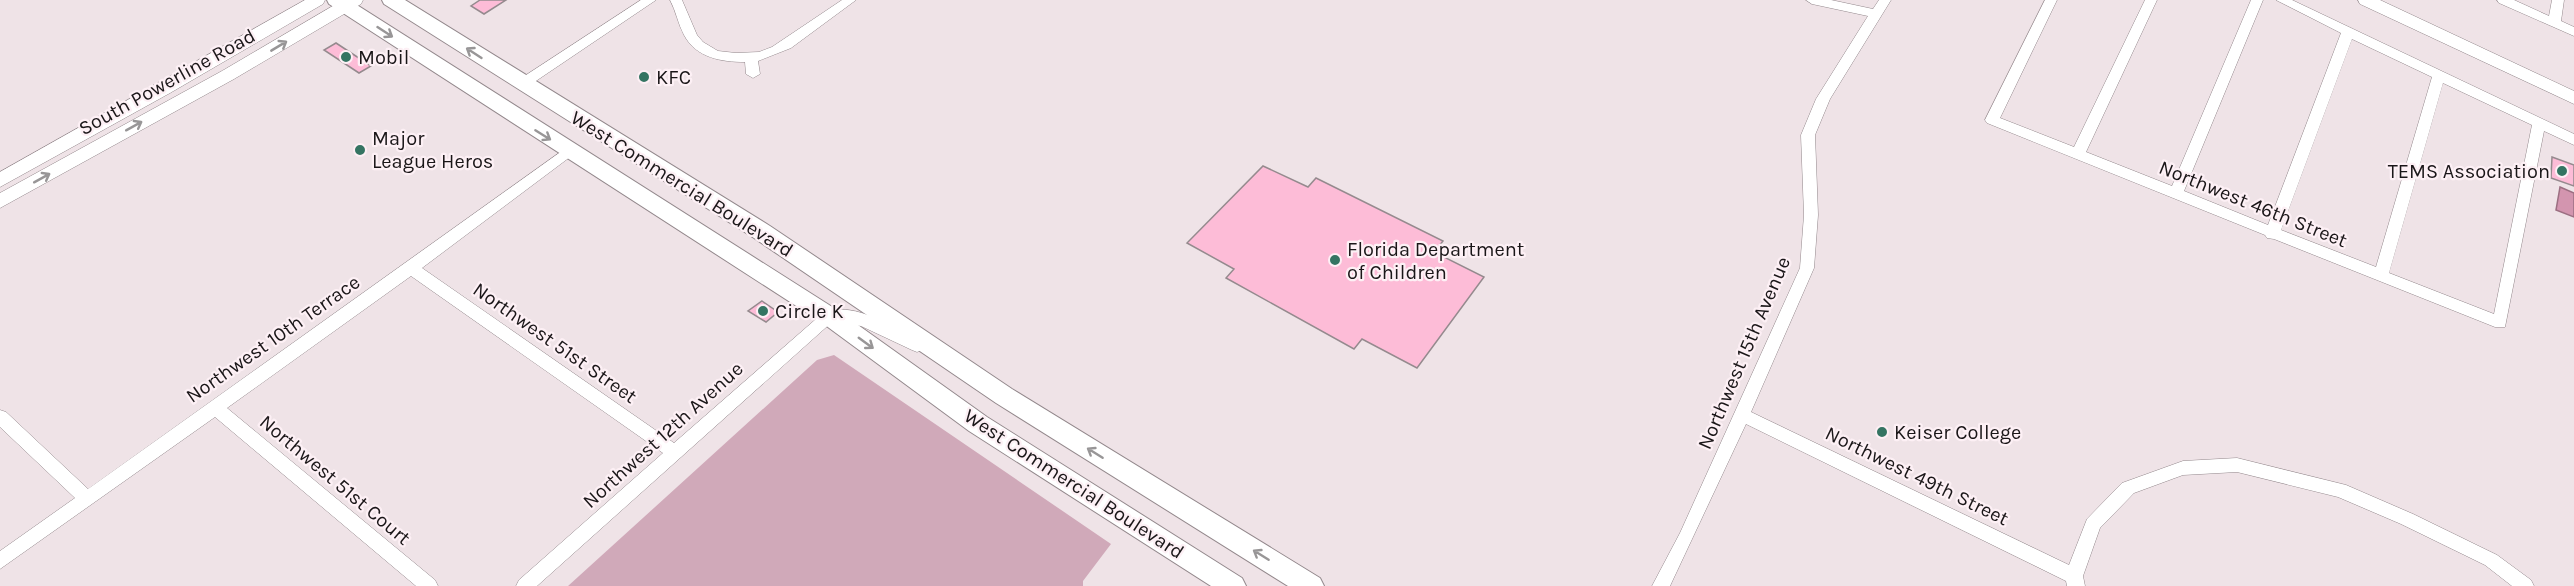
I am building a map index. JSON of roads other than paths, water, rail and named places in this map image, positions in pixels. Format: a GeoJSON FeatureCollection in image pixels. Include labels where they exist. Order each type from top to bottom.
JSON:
{"type":"FeatureCollection","features":[{"type":"Feature","properties":{"kind":"highway","name":"West Commercial Boulevard"},"geometry":{"type":"LineString","coordinates":[[391,0],[762,232],[971,374],[1311,586]]}},
{"type":"Feature","properties":{"kind":"highway","name":"West Commercial Boulevard"},"geometry":{"type":"LineString","coordinates":[[345,2],[569,151],[829,316],[978,424],[1233,586]]}},
{"type":"Feature","properties":{"kind":"highway"},"geometry":{"type":"LineString","coordinates":[[649,201],[731,239],[800,283],[807,283],[824,274]]}},
{"type":"Feature","properties":{"kind":"main road","name":"South Powerline Road"},"geometry":{"type":"LineString","coordinates":[[0,180],[164,89],[317,0]]}},
{"type":"Feature","properties":{"kind":"main road"},"geometry":{"type":"LineString","coordinates":[[2379,1],[2574,85]]}},
{"type":"Feature","properties":{"kind":"main road"},"geometry":{"type":"LineString","coordinates":[[2379,1],[2574,98]]}},
{"type":"Feature","properties":{"kind":"main road","name":"South Powerline Road"},"geometry":{"type":"LineString","coordinates":[[0,201],[228,75],[345,2]]}},
{"type":"Feature","properties":{"kind":"street"},"geometry":{"type":"LineString","coordinates":[[522,84],[650,0]]}},
{"type":"Feature","properties":{"kind":"street"},"geometry":{"type":"LineString","coordinates":[[676,0],[682,9],[688,32],[696,44],[710,54],[734,59],[776,51],[850,0]]}},
{"type":"Feature","properties":{"kind":"street"},"geometry":{"type":"LineString","coordinates":[[1812,0],[1876,15]]}},
{"type":"Feature","properties":{"kind":"street","name":"Northwest 15th Avenue"},"geometry":{"type":"LineString","coordinates":[[1661,586],[1686,538],[1807,268],[1811,215],[1808,135],[1823,99],[1885,0]]}},
{"type":"Feature","properties":{"kind":"street","name":"Northwest 46th Street"},"geometry":{"type":"LineString","coordinates":[[2051,0],[1992,120],[2272,234],[2382,275],[2500,323],[2539,124]]}},
{"type":"Feature","properties":{"kind":"street"},"geometry":{"type":"LineString","coordinates":[[2078,154],[2151,0]]}},
{"type":"Feature","properties":{"kind":"street"},"geometry":{"type":"LineString","coordinates":[[2175,195],[2258,0]]}},
{"type":"Feature","properties":{"kind":"street"},"geometry":{"type":"LineString","coordinates":[[2282,0],[2574,140]]}},
{"type":"Feature","properties":{"kind":"street"},"geometry":{"type":"LineString","coordinates":[[2503,0],[2574,32]]}},
{"type":"Feature","properties":{"kind":"street"},"geometry":{"type":"LineString","coordinates":[[2554,23],[2558,0]]}},
{"type":"Feature","properties":{"kind":"street"},"geometry":{"type":"LineString","coordinates":[[2272,234],[2348,32]]}},
{"type":"Feature","properties":{"kind":"street"},"geometry":{"type":"LineString","coordinates":[[751,56],[753,74]]}},
{"type":"Feature","properties":{"kind":"street"},"geometry":{"type":"LineString","coordinates":[[2382,275],[2439,75]]}},
{"type":"Feature","properties":{"kind":"street","name":"Northwest 10th Terrace"},"geometry":{"type":"LineString","coordinates":[[0,561],[411,268],[569,151]]}},
{"type":"Feature","properties":{"kind":"street","name":"Northwest 51st Street"},"geometry":{"type":"LineString","coordinates":[[411,268],[675,453]]}},
{"type":"Feature","properties":{"kind":"street","name":"West Commercial Boulevard"},"geometry":{"type":"LineString","coordinates":[[829,316],[846,315],[870,322],[971,374]]}},
{"type":"Feature","properties":{"kind":"street","name":"Northwest 12th Avenue"},"geometry":{"type":"LineString","coordinates":[[525,586],[829,316]]}},
{"type":"Feature","properties":{"kind":"street","name":"Northwest 51st Court"},"geometry":{"type":"LineString","coordinates":[[214,407],[429,586]]}},
{"type":"Feature","properties":{"kind":"street","name":"Northwest 49th Street"},"geometry":{"type":"LineString","coordinates":[[1742,415],[2075,581]]}},
{"type":"Feature","properties":{"kind":"street"},"geometry":{"type":"LineString","coordinates":[[0,417],[86,498]]}},
{"type":"Feature","properties":{"kind":"street"},"geometry":{"type":"LineString","coordinates":[[2075,581],[2093,524],[2128,488],[2183,468],[2237,465],[2340,490],[2407,519],[2491,560],[2525,586]]}},
{"type":"Feature","properties":{"kind":"place","name":"Mobil"},"geometry":{"type":"Point","coordinates":[346,57]}},
{"type":"Feature","properties":{"kind":"place","name":"KFC"},"geometry":{"type":"Point","coordinates":[644,77]}},
{"type":"Feature","properties":{"kind":"place","name":"Major League Heros"},"geometry":{"type":"Point","coordinates":[360,150]}},
{"type":"Feature","properties":{"kind":"place","name":"TEMS Association"},"geometry":{"type":"Point","coordinates":[2562,171]}},
{"type":"Feature","properties":{"kind":"place","name":"Florida Department of Children"},"geometry":{"type":"Point","coordinates":[1335,260]}},
{"type":"Feature","properties":{"kind":"place","name":"Circle K"},"geometry":{"type":"Point","coordinates":[763,311]}},
{"type":"Feature","properties":{"kind":"place","name":"Keiser College"},"geometry":{"type":"Point","coordinates":[1882,432]}}]}
